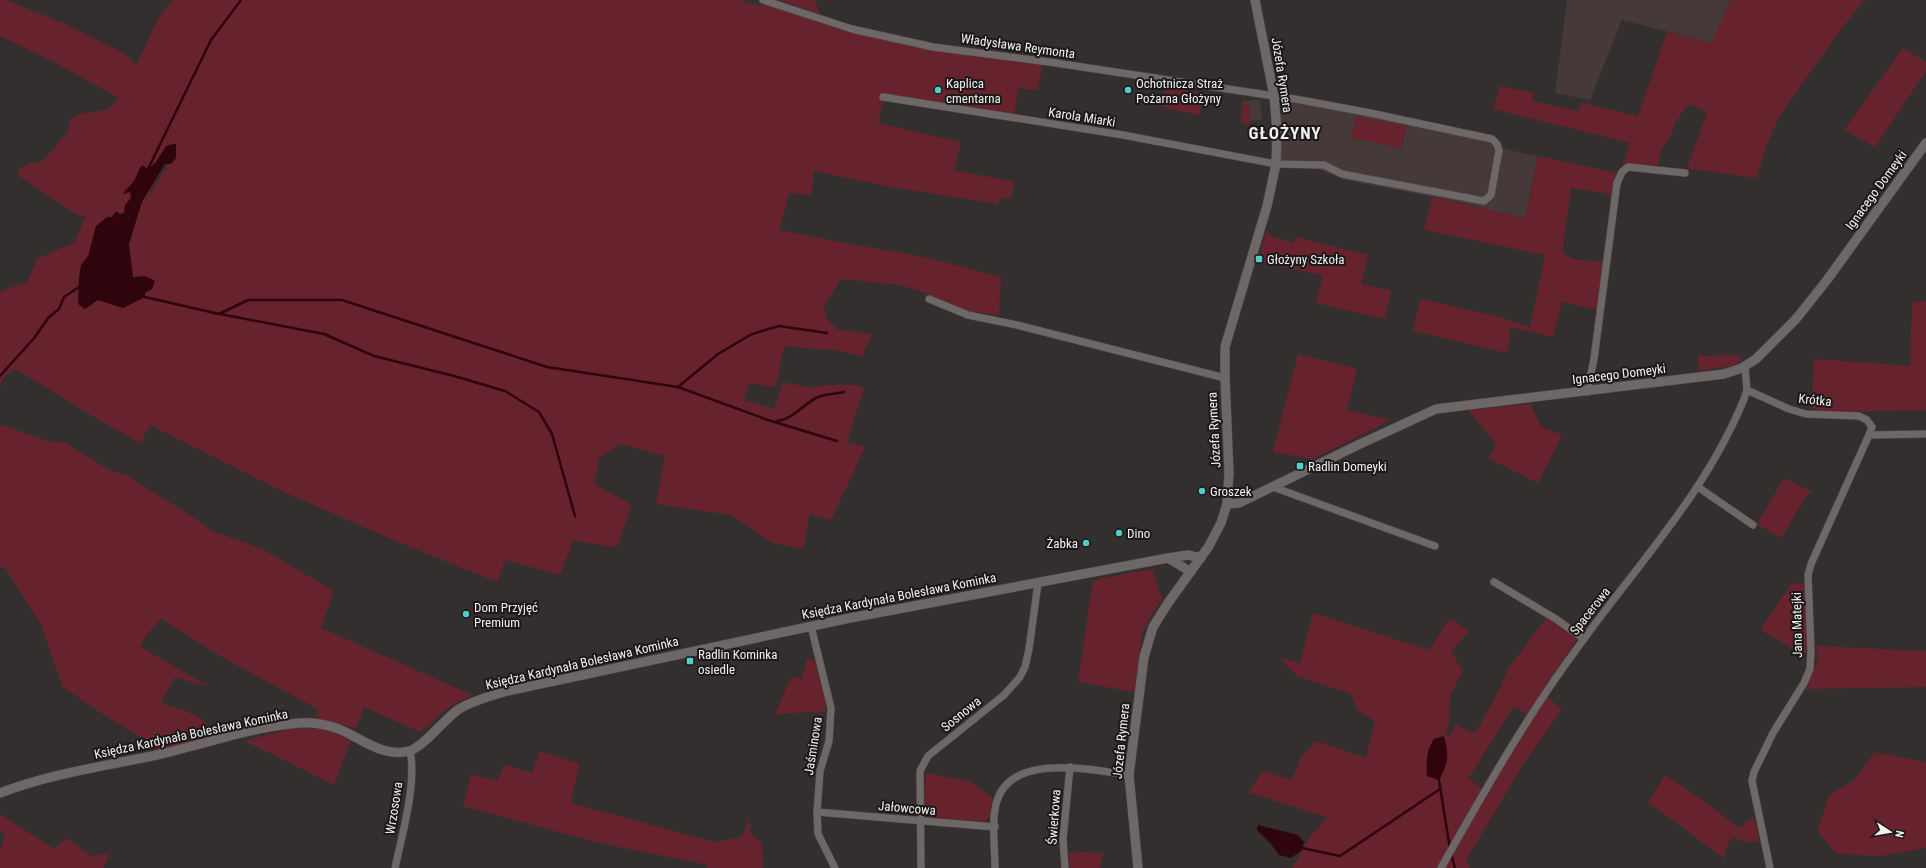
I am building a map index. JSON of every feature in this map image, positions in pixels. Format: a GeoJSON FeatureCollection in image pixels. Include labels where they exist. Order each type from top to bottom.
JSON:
{"type":"FeatureCollection","features":[{"type":"Feature","properties":{"kind":"street","name":"Władysława Reymonta"},"geometry":{"type":"LineString","coordinates":[[763,0],[852,29],[933,47],[1043,61],[1274,96],[1370,113],[1492,139],[1497,144],[1499,150],[1491,195],[1484,201],[1342,174],[1324,165],[1276,164]]}},
{"type":"Feature","properties":{"kind":"street","name":"Józefa Rymera"},"geometry":{"type":"LineString","coordinates":[[1138,868],[1129,775],[1135,720],[1148,640],[1153,627],[1168,603],[1201,558],[1214,537],[1227,504],[1229,473],[1225,347],[1265,212],[1276,164],[1277,131],[1274,96],[1255,0]]}},
{"type":"Feature","properties":{"kind":"street","name":"Karola Miarki"},"geometry":{"type":"LineString","coordinates":[[884,97],[1123,135],[1276,164]]}},
{"type":"Feature","properties":{"kind":"street","name":"Ignacego Domeyki"},"geometry":{"type":"LineString","coordinates":[[1227,504],[1239,503],[1436,409],[1587,392],[1724,374],[1745,367],[1770,346],[1796,319],[1926,143]]}},
{"type":"Feature","properties":{"kind":"street"},"geometry":{"type":"LineString","coordinates":[[1587,392],[1599,323],[1617,184],[1622,172],[1628,167],[1685,173]]}},
{"type":"Feature","properties":{"kind":"street"},"geometry":{"type":"LineString","coordinates":[[929,299],[968,315],[1017,325],[1225,378]]}},
{"type":"Feature","properties":{"kind":"street","name":"Spacerowa"},"geometry":{"type":"LineString","coordinates":[[1441,868],[1518,735],[1584,639],[1661,540],[1712,465],[1738,415],[1747,390],[1745,367]]}},
{"type":"Feature","properties":{"kind":"street","name":"Krótka"},"geometry":{"type":"LineString","coordinates":[[1747,390],[1789,409],[1806,414],[1860,416],[1872,427],[1869,435]]}},
{"type":"Feature","properties":{"kind":"street"},"geometry":{"type":"LineString","coordinates":[[1869,435],[1926,434]]}},
{"type":"Feature","properties":{"kind":"street","name":"Jana Matejki"},"geometry":{"type":"LineString","coordinates":[[1770,868],[1753,790],[1752,781],[1754,772],[1773,733],[1804,683],[1810,668],[1811,651],[1808,575],[1810,564],[1869,435]]}},
{"type":"Feature","properties":{"kind":"street"},"geometry":{"type":"LineString","coordinates":[[1273,487],[1435,546]]}},
{"type":"Feature","properties":{"kind":"street"},"geometry":{"type":"LineString","coordinates":[[1698,487],[1753,525]]}},
{"type":"Feature","properties":{"kind":"street","name":"Księdza Kardynała Bolesława Kominka"},"geometry":{"type":"LineString","coordinates":[[0,792],[23,784],[162,754],[268,728],[300,723],[322,725],[340,730],[380,750],[395,753],[410,751],[424,741],[459,709],[490,696],[811,626],[1168,558],[1188,555],[1201,558]]}},
{"type":"Feature","properties":{"kind":"street"},"geometry":{"type":"LineString","coordinates":[[1168,558],[1191,572]]}},
{"type":"Feature","properties":{"kind":"street"},"geometry":{"type":"LineString","coordinates":[[1494,582],[1556,619],[1584,639]]}},
{"type":"Feature","properties":{"kind":"street","name":"Sosnowa"},"geometry":{"type":"LineString","coordinates":[[921,868],[920,771],[928,756],[1004,695],[1020,677],[1025,667],[1029,649],[1038,583]]}},
{"type":"Feature","properties":{"kind":"street","name":"Jaśminowa"},"geometry":{"type":"LineString","coordinates":[[811,626],[831,708],[829,741],[820,771],[817,812],[818,834],[835,868]]}},
{"type":"Feature","properties":{"kind":"street","name":"Wrzosowa"},"geometry":{"type":"LineString","coordinates":[[396,868],[410,790],[412,763],[410,751]]}},
{"type":"Feature","properties":{"kind":"street"},"geometry":{"type":"LineString","coordinates":[[996,868],[995,827],[997,801],[1006,785],[1019,776],[1041,768],[1070,767],[1129,775]]}},
{"type":"Feature","properties":{"kind":"street","name":"Świerkowa"},"geometry":{"type":"LineString","coordinates":[[1065,868],[1063,840],[1070,767]]}},
{"type":"Feature","properties":{"kind":"street","name":"Jałowcowa"},"geometry":{"type":"LineString","coordinates":[[817,812],[920,822],[995,827]]}},
{"type":"Feature","properties":{"kind":"shaded area"},"geometry":{"type":"Polygon","coordinates":[[[0,0],[6,0],[65,24],[127,55],[136,66],[156,23],[166,7],[173,0],[740,0],[753,5],[767,5],[837,29],[931,50],[1042,65],[1038,90],[1018,88],[1014,116],[885,94],[878,123],[961,142],[954,170],[1014,182],[1011,198],[999,199],[998,204],[891,187],[814,171],[811,195],[789,193],[779,230],[920,256],[1001,277],[999,315],[965,310],[927,293],[901,285],[841,279],[824,305],[826,318],[838,330],[872,334],[862,356],[839,351],[784,346],[776,387],[749,383],[744,400],[774,409],[783,382],[811,388],[823,385],[857,385],[864,388],[847,442],[865,447],[831,520],[810,514],[803,549],[772,543],[731,515],[656,504],[665,456],[621,444],[599,458],[594,484],[632,505],[617,547],[573,541],[560,575],[505,560],[497,582],[398,542],[284,492],[150,425],[140,443],[92,416],[16,369],[4,376],[0,388],[0,294],[3,290],[27,282],[38,258],[74,243],[86,216],[77,215],[18,175],[19,169],[31,163],[43,161],[69,130],[69,120],[83,113],[107,110],[119,98],[52,61],[0,36],[0,0]],[[173,144],[145,202],[177,151],[173,144]]]}},
{"type":"Feature","properties":{"kind":"shaded area"},"geometry":{"type":"Polygon","coordinates":[[[780,0],[815,0],[820,14],[780,0]]]}},
{"type":"Feature","properties":{"kind":"shaded area"},"geometry":{"type":"Polygon","coordinates":[[[1567,0],[1731,0],[1712,43],[1622,20],[1590,100],[1555,93],[1567,0]]]}},
{"type":"Feature","properties":{"kind":"shaded area"},"geometry":{"type":"Polygon","coordinates":[[[1731,0],[1875,0],[1863,1],[1836,36],[1778,118],[1764,153],[1757,178],[1687,168],[1707,113],[1691,104],[1686,107],[1676,122],[1670,137],[1661,150],[1658,164],[1655,166],[1628,165],[1621,169],[1630,143],[1493,109],[1500,86],[1534,93],[1532,101],[1579,111],[1581,103],[1638,116],[1667,32],[1711,43],[1731,0]]]}},
{"type":"Feature","properties":{"kind":"shaded area"},"geometry":{"type":"Polygon","coordinates":[[[1903,48],[1926,62],[1926,71],[1875,147],[1844,130],[1903,48]]]}},
{"type":"Feature","properties":{"kind":"shaded area"},"geometry":{"type":"Polygon","coordinates":[[[1165,87],[1203,93],[1199,115],[1162,107],[1165,87]]]}},
{"type":"Feature","properties":{"kind":"shaded area"},"geometry":{"type":"Polygon","coordinates":[[[1260,100],[1262,120],[1250,121],[1250,125],[1241,123],[1242,101],[1260,100]]]}},
{"type":"Feature","properties":{"kind":"shaded area"},"geometry":{"type":"Polygon","coordinates":[[[1281,100],[1334,109],[1476,138],[1508,150],[1538,156],[1525,218],[1453,201],[1346,180],[1317,169],[1281,166],[1281,100]]]}},
{"type":"Feature","properties":{"kind":"shaded area"},"geometry":{"type":"Polygon","coordinates":[[[1242,103],[1249,105],[1250,125],[1241,123],[1242,103]]]}},
{"type":"Feature","properties":{"kind":"shaded area"},"geometry":{"type":"Polygon","coordinates":[[[1356,116],[1406,126],[1402,148],[1351,138],[1356,116]]]}},
{"type":"Feature","properties":{"kind":"shaded area"},"geometry":{"type":"Polygon","coordinates":[[[176,144],[176,158],[171,164],[165,164],[142,202],[129,244],[133,277],[145,276],[155,281],[152,289],[145,293],[145,297],[123,308],[98,300],[85,309],[78,304],[79,277],[81,265],[88,256],[96,226],[107,217],[112,217],[116,211],[120,214],[124,213],[125,205],[131,198],[130,192],[123,194],[134,181],[142,165],[148,169],[156,162],[166,146],[176,144]]]}},
{"type":"Feature","properties":{"kind":"shaded area"},"geometry":{"type":"Polygon","coordinates":[[[1538,156],[1617,173],[1610,204],[1610,196],[1606,193],[1571,188],[1562,252],[1573,259],[1603,262],[1598,310],[1562,302],[1553,337],[1511,327],[1507,353],[1413,331],[1420,299],[1500,317],[1530,327],[1545,255],[1424,230],[1432,197],[1525,218],[1538,156]]]}},
{"type":"Feature","properties":{"kind":"shaded area"},"geometry":{"type":"Polygon","coordinates":[[[1266,231],[1268,231],[1268,235],[1293,243],[1295,237],[1368,255],[1361,284],[1391,291],[1384,319],[1316,303],[1323,275],[1258,262],[1266,231]]]}},
{"type":"Feature","properties":{"kind":"shaded area"},"geometry":{"type":"Polygon","coordinates":[[[1926,301],[1926,410],[1835,412],[1812,409],[1814,359],[1910,366],[1912,303],[1926,301]]]}},
{"type":"Feature","properties":{"kind":"shaded area"},"geometry":{"type":"Polygon","coordinates":[[[1298,354],[1357,369],[1347,410],[1391,420],[1313,459],[1273,452],[1298,354]]]}},
{"type":"Feature","properties":{"kind":"shaded area"},"geometry":{"type":"Polygon","coordinates":[[[1740,355],[1741,361],[1731,366],[1698,371],[1698,356],[1740,355]]]}},
{"type":"Feature","properties":{"kind":"shaded area"},"geometry":{"type":"Polygon","coordinates":[[[1530,404],[1542,427],[1562,435],[1538,483],[1489,459],[1496,444],[1468,410],[1530,404]]]}},
{"type":"Feature","properties":{"kind":"shaded area"},"geometry":{"type":"Polygon","coordinates":[[[0,424],[47,441],[64,442],[111,471],[126,475],[212,531],[262,549],[334,591],[321,628],[472,695],[452,705],[420,732],[364,707],[356,728],[316,718],[318,709],[220,656],[162,618],[147,634],[140,647],[212,688],[175,677],[161,703],[183,710],[202,719],[220,740],[162,754],[143,738],[110,719],[63,687],[40,623],[5,568],[0,566],[0,424]]]}},
{"type":"Feature","properties":{"kind":"shaded area"},"geometry":{"type":"Polygon","coordinates":[[[1784,478],[1812,492],[1807,495],[1781,538],[1757,524],[1784,478]]]}},
{"type":"Feature","properties":{"kind":"shaded area"},"geometry":{"type":"Polygon","coordinates":[[[1152,569],[1162,599],[1151,615],[1142,634],[1134,692],[1078,682],[1093,580],[1152,569]]]}},
{"type":"Feature","properties":{"kind":"shaded area"},"geometry":{"type":"Polygon","coordinates":[[[1804,581],[1808,652],[1799,652],[1760,630],[1792,583],[1800,584],[1804,581]]]}},
{"type":"Feature","properties":{"kind":"shaded area"},"geometry":{"type":"Polygon","coordinates":[[[1313,613],[1429,650],[1450,618],[1469,631],[1451,652],[1463,671],[1450,695],[1449,723],[1446,732],[1449,737],[1456,725],[1475,734],[1500,688],[1508,669],[1547,617],[1577,639],[1527,714],[1514,706],[1468,779],[1482,788],[1438,868],[1292,868],[1312,834],[1328,818],[1248,792],[1263,771],[1292,780],[1301,756],[1316,741],[1366,758],[1375,721],[1358,711],[1351,694],[1297,676],[1279,658],[1300,663],[1313,613]]]}},
{"type":"Feature","properties":{"kind":"shaded area"},"geometry":{"type":"Polygon","coordinates":[[[1816,646],[1926,651],[1926,687],[1805,689],[1818,663],[1816,646]]]}},
{"type":"Feature","properties":{"kind":"shaded area"},"geometry":{"type":"Polygon","coordinates":[[[807,659],[815,660],[825,702],[825,712],[786,713],[775,715],[791,677],[802,679],[807,659]]]}},
{"type":"Feature","properties":{"kind":"shaded area"},"geometry":{"type":"Polygon","coordinates":[[[1547,697],[1562,709],[1524,763],[1466,860],[1470,868],[1444,868],[1525,728],[1547,697]]]}},
{"type":"Feature","properties":{"kind":"shaded area"},"geometry":{"type":"Polygon","coordinates":[[[293,728],[323,729],[351,740],[334,785],[245,741],[293,728]]]}},
{"type":"Feature","properties":{"kind":"shaded area"},"geometry":{"type":"Polygon","coordinates":[[[1444,736],[1447,748],[1447,758],[1445,768],[1439,780],[1427,776],[1427,757],[1429,748],[1434,739],[1444,736]]]}},
{"type":"Feature","properties":{"kind":"shaded area"},"geometry":{"type":"Polygon","coordinates":[[[540,751],[579,764],[571,803],[714,842],[742,837],[750,817],[750,833],[762,843],[763,868],[706,868],[708,865],[600,843],[463,806],[471,774],[497,781],[504,765],[532,773],[540,751]]]}},
{"type":"Feature","properties":{"kind":"shaded area"},"geometry":{"type":"Polygon","coordinates":[[[1875,752],[1926,762],[1926,848],[1879,856],[1837,854],[1817,831],[1829,796],[1854,780],[1875,752]]]}},
{"type":"Feature","properties":{"kind":"shaded area"},"geometry":{"type":"Polygon","coordinates":[[[926,773],[969,781],[994,799],[992,815],[983,822],[930,818],[926,815],[924,804],[926,773]]]}},
{"type":"Feature","properties":{"kind":"shaded area"},"geometry":{"type":"Polygon","coordinates":[[[1665,775],[1704,801],[1739,828],[1753,817],[1758,832],[1758,842],[1746,842],[1732,837],[1725,849],[1725,859],[1648,802],[1665,775]]]}},
{"type":"Feature","properties":{"kind":"shaded area"},"geometry":{"type":"Polygon","coordinates":[[[0,814],[54,849],[66,838],[91,856],[110,853],[103,868],[0,868],[0,850],[5,836],[0,831],[0,814]]]}},
{"type":"Feature","properties":{"kind":"shaded area"},"geometry":{"type":"Polygon","coordinates":[[[1258,825],[1298,835],[1304,842],[1301,851],[1291,858],[1279,855],[1271,844],[1257,830],[1258,825]]]}},
{"type":"Feature","properties":{"kind":"shaded area"},"geometry":{"type":"Polygon","coordinates":[[[1069,853],[1103,853],[1100,868],[1070,868],[1069,853]]]}},
{"type":"Feature","properties":{"kind":"waterway"},"geometry":{"type":"LineString","coordinates":[[148,169],[211,40],[241,0]]}},
{"type":"Feature","properties":{"kind":"waterway"},"geometry":{"type":"LineString","coordinates":[[0,376],[35,337],[48,318],[59,309],[64,297],[79,287]]}},
{"type":"Feature","properties":{"kind":"waterway"},"geometry":{"type":"LineString","coordinates":[[145,297],[219,314],[248,300],[342,300],[547,367],[678,387],[768,420],[837,441]]}},
{"type":"Feature","properties":{"kind":"waterway"},"geometry":{"type":"LineString","coordinates":[[220,314],[324,334],[374,356],[454,376],[505,391],[539,412],[552,434],[575,516]]}},
{"type":"Feature","properties":{"kind":"waterway"},"geometry":{"type":"LineString","coordinates":[[678,387],[718,354],[752,334],[779,326],[827,333]]}},
{"type":"Feature","properties":{"kind":"waterway"},"geometry":{"type":"LineString","coordinates":[[777,421],[783,420],[818,397],[844,392]]}},
{"type":"Feature","properties":{"kind":"waterway"},"geometry":{"type":"LineString","coordinates":[[1439,780],[1450,849]]}},
{"type":"Feature","properties":{"kind":"waterway"},"geometry":{"type":"LineString","coordinates":[[1302,848],[1340,856],[1440,789]]}},
{"type":"Feature","properties":{"kind":"waterway"},"geometry":{"type":"LineString","coordinates":[[1451,854],[1455,868]]}},
{"type":"Feature","properties":{"kind":"place","name":"Kaplica cmentarna"},"geometry":{"type":"Point","coordinates":[938,90]}},
{"type":"Feature","properties":{"kind":"place","name":"Ochotnicza Straż Pożarna Głożyny"},"geometry":{"type":"Point","coordinates":[1128,90]}},
{"type":"Feature","properties":{"kind":"place","name":"Głożyny Szkoła"},"geometry":{"type":"Point","coordinates":[1259,259]}},
{"type":"Feature","properties":{"kind":"place","name":"Radlin Domeyki"},"geometry":{"type":"Point","coordinates":[1300,466]}},
{"type":"Feature","properties":{"kind":"place","name":"Groszek"},"geometry":{"type":"Point","coordinates":[1202,491]}},
{"type":"Feature","properties":{"kind":"place","name":"Dino"},"geometry":{"type":"Point","coordinates":[1119,533]}},
{"type":"Feature","properties":{"kind":"place","name":"Żabka"},"geometry":{"type":"Point","coordinates":[1086,543]}},
{"type":"Feature","properties":{"kind":"place","name":"Dom Przyjęć Premium"},"geometry":{"type":"Point","coordinates":[466,614]}},
{"type":"Feature","properties":{"kind":"place","name":"Radlin Kominka osiedle"},"geometry":{"type":"Point","coordinates":[690,661]}},
{"type":"Feature","properties":{"kind":"district","name":"GŁOŻYNY"},"geometry":{"type":"Point","coordinates":[1285,133]}}]}
